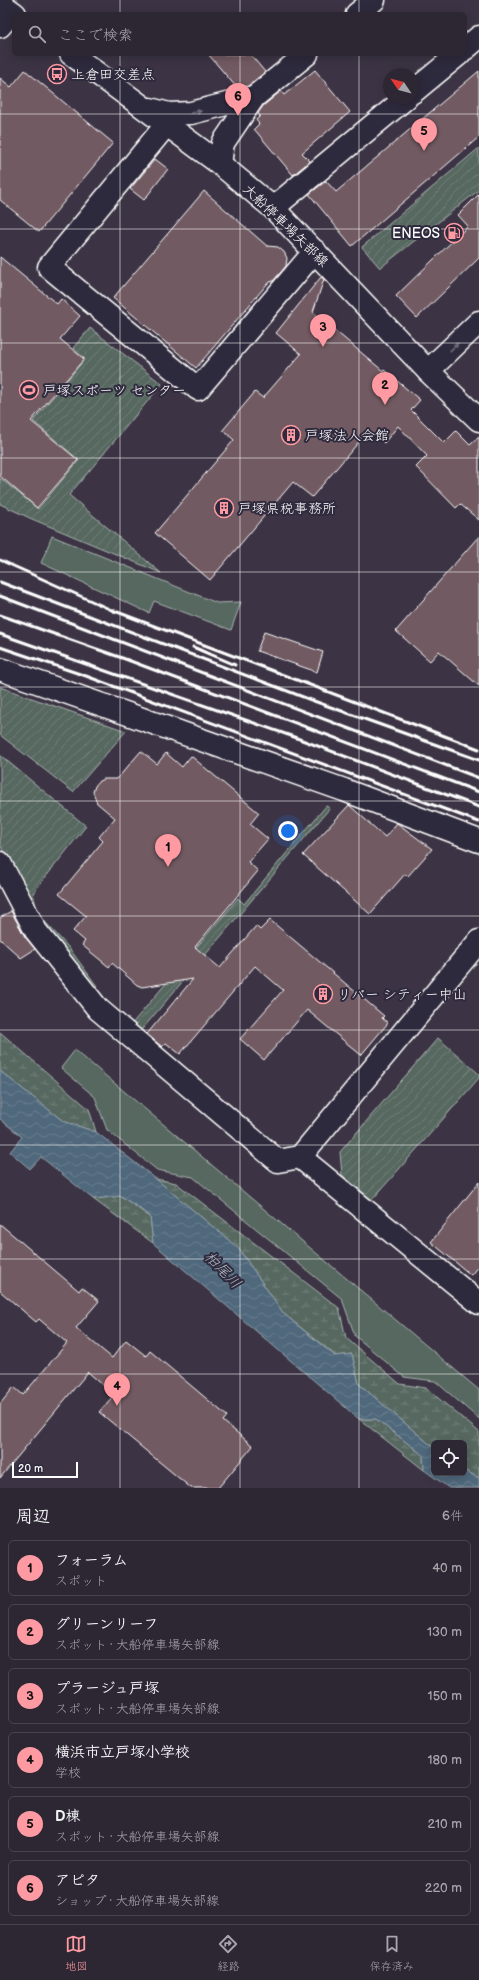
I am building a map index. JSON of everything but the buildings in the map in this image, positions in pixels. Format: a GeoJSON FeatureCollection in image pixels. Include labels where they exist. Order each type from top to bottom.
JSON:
{"type":"FeatureCollection","features":[{"type":"Feature","properties":{"kind":"street"},"geometry":{"type":"LineString","coordinates":[[359,12],[374,0]]}},
{"type":"Feature","properties":{"kind":"street"},"geometry":{"type":"LineString","coordinates":[[467,47],[479,37]]}},
{"type":"Feature","properties":{"kind":"street","name":"大船停車場矢部線"},"geometry":{"type":"LineString","coordinates":[[74,56],[220,164],[273,208],[428,371],[479,420]]}},
{"type":"Feature","properties":{"kind":"street"},"geometry":{"type":"LineString","coordinates":[[220,164],[223,143],[254,97],[305,56]]}},
{"type":"Feature","properties":{"kind":"street"},"geometry":{"type":"LineString","coordinates":[[419,87],[456,56]]}},
{"type":"Feature","properties":{"kind":"street"},"geometry":{"type":"LineString","coordinates":[[144,107],[169,114],[191,113],[254,97]]}},
{"type":"Feature","properties":{"kind":"street"},"geometry":{"type":"LineString","coordinates":[[273,208],[399,104]]}},
{"type":"Feature","properties":{"kind":"street"},"geometry":{"type":"LineString","coordinates":[[167,124],[49,268],[198,389],[314,251]]}},
{"type":"Feature","properties":{"kind":"street"},"geometry":{"type":"LineString","coordinates":[[428,371],[479,322]]}},
{"type":"Feature","properties":{"kind":"street"},"geometry":{"type":"LineString","coordinates":[[0,669],[337,788],[479,841]]}},
{"type":"Feature","properties":{"kind":"street"},"geometry":{"type":"LineString","coordinates":[[0,863],[36,931],[98,1009],[278,1161],[300,1157],[479,941]]}},
{"type":"Feature","properties":{"kind":"street"},"geometry":{"type":"LineString","coordinates":[[300,1157],[479,1303]]}},
{"type":"Feature","properties":{"kind":"green space"},"geometry":{"type":"Polygon","coordinates":[[[479,148],[479,190],[380,268],[362,247],[479,148]]]}},
{"type":"Feature","properties":{"kind":"green space"},"geometry":{"type":"Polygon","coordinates":[[[90,328],[162,384],[69,495],[161,573],[0,504],[0,478],[38,509],[79,460],[33,421],[85,359],[73,348],[90,328]]]}},
{"type":"Feature","properties":{"kind":"green space"},"geometry":{"type":"Polygon","coordinates":[[[52,536],[217,603],[241,602],[231,630],[154,601],[149,613],[41,563],[52,536]]]}},
{"type":"Feature","properties":{"kind":"green space"},"geometry":{"type":"Polygon","coordinates":[[[0,687],[126,731],[73,792],[0,735],[0,687]]]}},
{"type":"Feature","properties":{"kind":"green space"},"geometry":{"type":"Polygon","coordinates":[[[0,755],[86,826],[33,893],[38,914],[69,948],[97,986],[92,992],[41,929],[9,868],[0,843],[0,755]]]}},
{"type":"Feature","properties":{"kind":"green space"},"geometry":{"type":"Polygon","coordinates":[[[326,806],[330,808],[138,1034],[130,1026],[238,898],[244,904],[326,806]]]}},
{"type":"Feature","properties":{"kind":"green space"},"geometry":{"type":"Polygon","coordinates":[[[0,1032],[89,1109],[96,1132],[63,1121],[0,1071],[0,1032]]]}},
{"type":"Feature","properties":{"kind":"green space"},"geometry":{"type":"Polygon","coordinates":[[[438,1038],[479,1074],[479,1078],[372,1200],[342,1175],[340,1152],[438,1038]]]}},
{"type":"Feature","properties":{"kind":"green space"},"geometry":{"type":"Polygon","coordinates":[[[75,1050],[479,1390],[479,1419],[435,1381],[404,1377],[355,1336],[342,1299],[193,1177],[157,1170],[107,1130],[95,1097],[61,1068],[75,1050]]]}},
{"type":"Feature","properties":{"kind":"green space"},"geometry":{"type":"Polygon","coordinates":[[[156,1179],[176,1183],[339,1308],[346,1338],[400,1384],[426,1388],[479,1432],[479,1478],[467,1472],[467,1440],[431,1440],[431,1445],[359,1384],[352,1354],[336,1356],[284,1314],[238,1248],[156,1179]]]}},
{"type":"Feature","properties":{"kind":"green space"},"geometry":{"type":"Polygon","coordinates":[[[121,1196],[150,1217],[153,1243],[93,1199],[121,1196]]]}},
{"type":"Feature","properties":{"kind":"green space"},"geometry":{"type":"Polygon","coordinates":[[[359,1419],[376,1419],[423,1455],[424,1470],[359,1419]]]}},
{"type":"Feature","properties":{"kind":"water","name":"柏尾川"},"geometry":{"type":"Polygon","coordinates":[[[0,1071],[63,1121],[96,1132],[156,1179],[238,1248],[284,1314],[335,1356],[352,1354],[359,1384],[431,1445],[431,1475],[424,1470],[423,1455],[376,1419],[359,1419],[153,1243],[150,1216],[121,1196],[93,1199],[41,1157],[30,1169],[10,1152],[22,1137],[0,1119],[0,1071]]]}},
{"type":"Feature","properties":{"kind":"water"},"geometry":{"type":"Polygon","coordinates":[[[467,1472],[479,1478],[479,1488],[449,1488],[432,1476],[467,1476],[467,1472]]]}},
{"type":"Feature","properties":{"kind":"railway"},"geometry":{"type":"LineString","coordinates":[[0,560],[116,612]]}},
{"type":"Feature","properties":{"kind":"railway"},"geometry":{"type":"LineString","coordinates":[[0,582],[311,700],[479,760]]}},
{"type":"Feature","properties":{"kind":"railway"},"geometry":{"type":"LineString","coordinates":[[0,596],[479,778]]}},
{"type":"Feature","properties":{"kind":"railway"},"geometry":{"type":"LineString","coordinates":[[112,610],[479,749]]}},
{"type":"Feature","properties":{"kind":"railway"},"geometry":{"type":"LineString","coordinates":[[0,615],[125,659],[479,792]]}},
{"type":"Feature","properties":{"kind":"railway"},"geometry":{"type":"LineString","coordinates":[[0,634],[294,737],[479,807]]}},
{"type":"Feature","properties":{"kind":"railway"},"geometry":{"type":"LineString","coordinates":[[0,647],[86,676],[479,822]]}},
{"type":"Feature","properties":{"kind":"railway"},"geometry":{"type":"LineString","coordinates":[[193,647],[235,665]]}},
{"type":"Feature","properties":{"kind":"place","name":"上倉田交差点"},"geometry":{"type":"Point","coordinates":[57,74]}},
{"type":"Feature","properties":{"kind":"place","name":"アピタ"},"geometry":{"type":"Point","coordinates":[238,116]}},
{"type":"Feature","properties":{"kind":"place","name":"D棟"},"geometry":{"type":"Point","coordinates":[424,151]}},
{"type":"Feature","properties":{"kind":"place","name":"ENEOS"},"geometry":{"type":"Point","coordinates":[454,233]}},
{"type":"Feature","properties":{"kind":"place","name":"プラージュ戸塚"},"geometry":{"type":"Point","coordinates":[323,347]}},
{"type":"Feature","properties":{"kind":"place","name":"戸塚スポーツ センター"},"geometry":{"type":"Point","coordinates":[29,390]}},
{"type":"Feature","properties":{"kind":"place","name":"グリーンリーフ"},"geometry":{"type":"Point","coordinates":[385,405]}},
{"type":"Feature","properties":{"kind":"place","name":"戸塚法人会館"},"geometry":{"type":"Point","coordinates":[291,435]}},
{"type":"Feature","properties":{"kind":"place","name":"戸塚県税事務所"},"geometry":{"type":"Point","coordinates":[224,508]}},
{"type":"Feature","properties":{"kind":"place","name":"フォーラム"},"geometry":{"type":"Point","coordinates":[168,867]}},
{"type":"Feature","properties":{"kind":"place","name":"リバー シティー中山"},"geometry":{"type":"Point","coordinates":[323,994]}},
{"type":"Feature","properties":{"kind":"place","name":"横浜市立戸塚小学校"},"geometry":{"type":"Point","coordinates":[117,1406]}}]}
